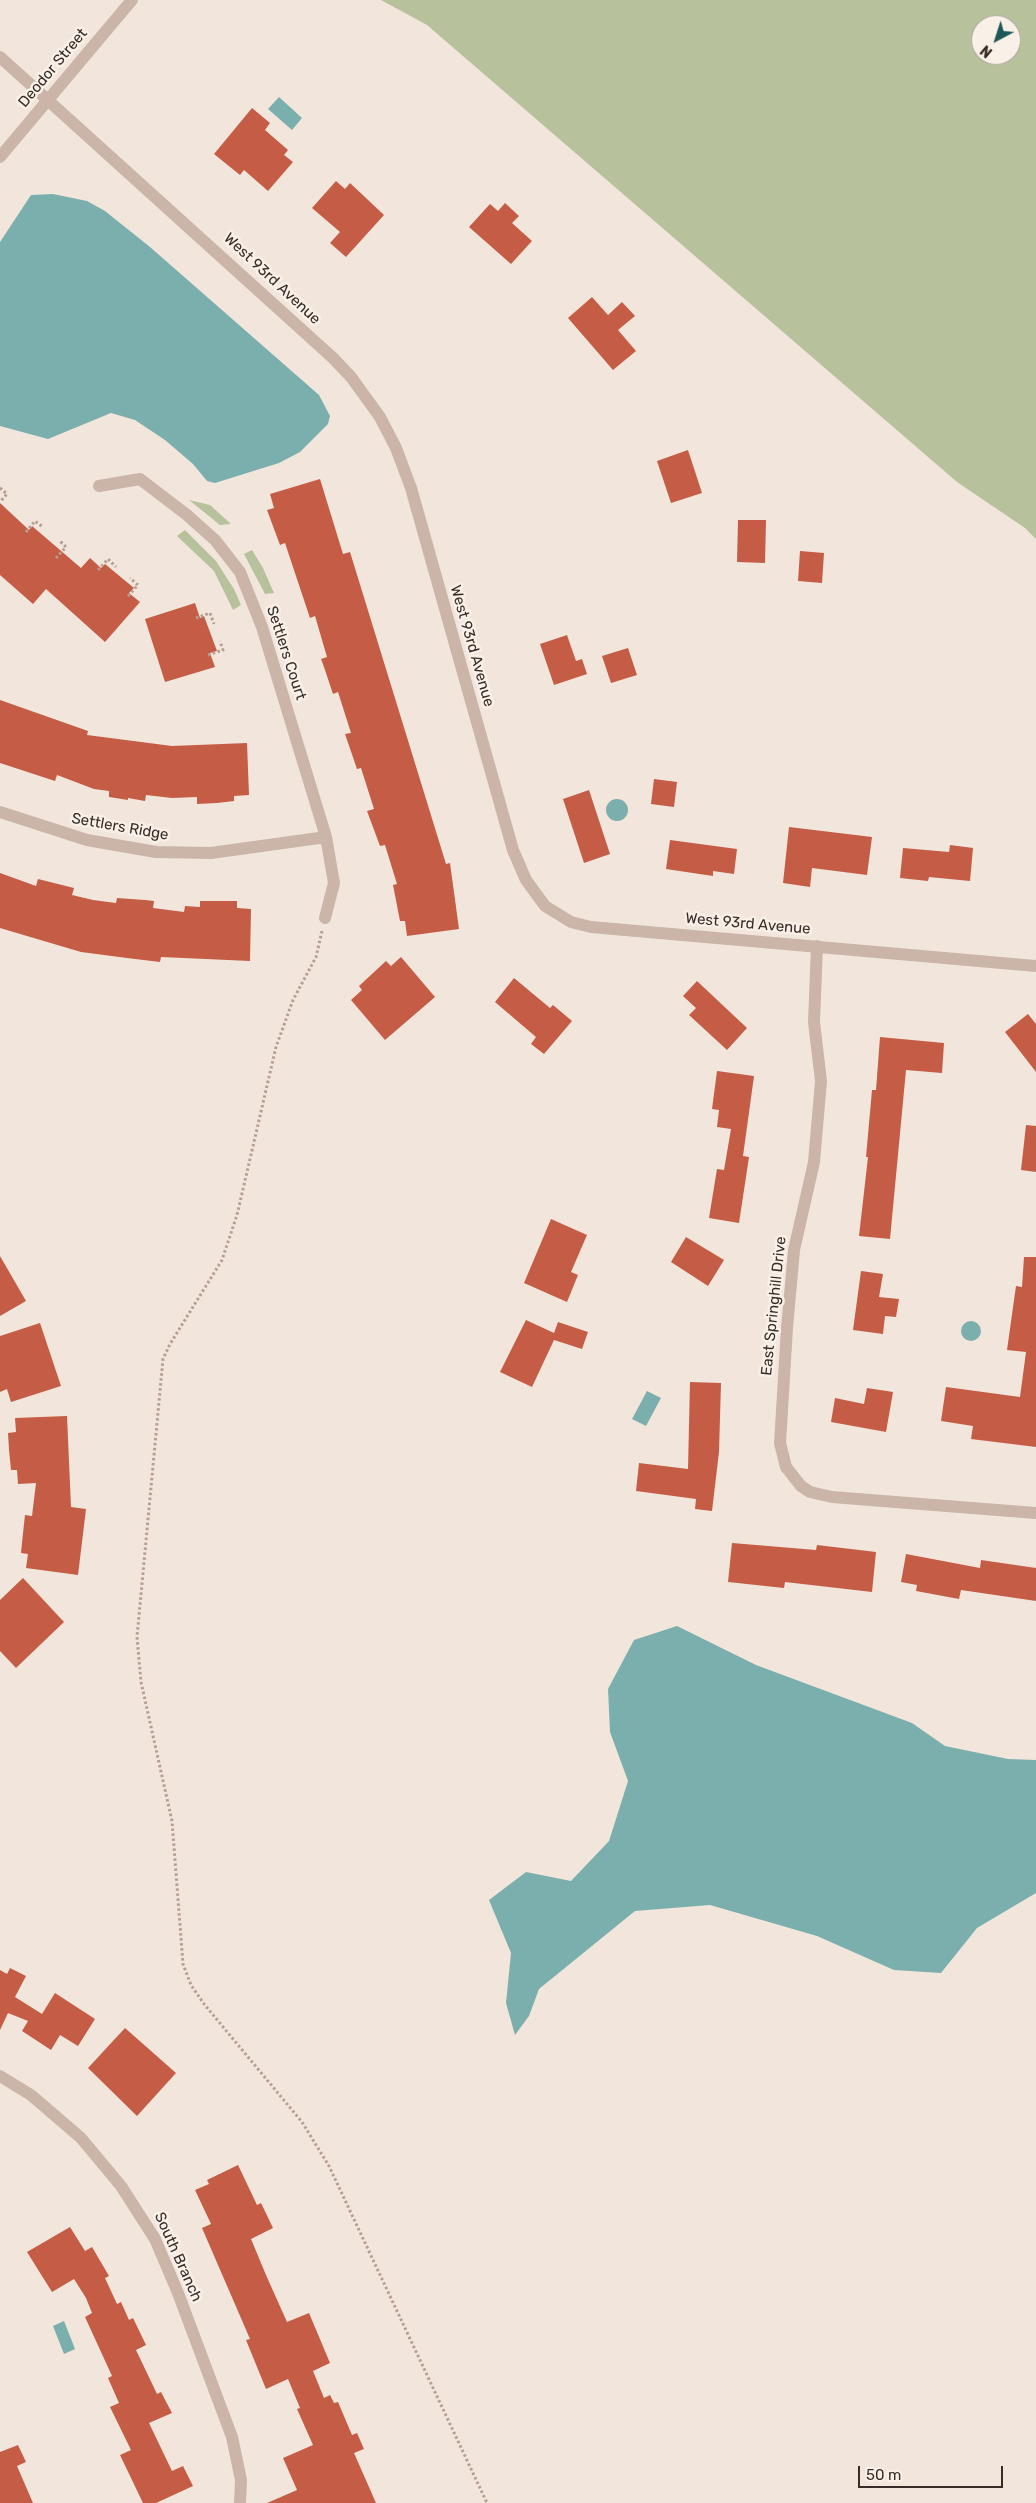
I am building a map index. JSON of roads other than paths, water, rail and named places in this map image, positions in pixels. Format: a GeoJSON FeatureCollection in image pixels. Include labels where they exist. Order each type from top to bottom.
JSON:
{"type":"FeatureCollection","features":[{"type":"Feature","properties":{"kind":"street","name":"Deodor Street"},"geometry":{"type":"LineString","coordinates":[[0,157],[132,0]]}},
{"type":"Feature","properties":{"kind":"street","name":"West 93rd Avenue"},"geometry":{"type":"LineString","coordinates":[[0,56],[329,354],[350,377],[380,416],[396,448],[411,488],[513,850],[526,880],[545,906],[571,922],[591,926],[1036,966]]}},
{"type":"Feature","properties":{"kind":"street","name":"Settlers Court"},"geometry":{"type":"LineString","coordinates":[[100,486],[140,479],[187,514],[215,540],[240,572],[262,627],[326,837],[334,883],[325,918]]}},
{"type":"Feature","properties":{"kind":"street","name":"Settlers Ridge"},"geometry":{"type":"LineString","coordinates":[[0,812],[87,840],[156,852],[211,853],[326,837]]}},
{"type":"Feature","properties":{"kind":"street","name":"East Springhill Drive"},"geometry":{"type":"LineString","coordinates":[[817,946],[814,1022],[821,1081],[818,1132],[810,1183],[794,1250],[780,1426],[781,1455],[796,1482],[810,1492],[861,1500],[1036,1513]]}},
{"type":"Feature","properties":{"kind":"street","name":"South Branch"},"geometry":{"type":"LineString","coordinates":[[0,2076],[31,2095],[81,2138],[122,2186],[147,2225],[166,2264],[232,2437],[241,2480],[240,2503]]}},
{"type":"Feature","properties":{"kind":"water"},"geometry":{"type":"Polygon","coordinates":[[[279,97],[302,118],[292,130],[268,109],[279,97]]]}},
{"type":"Feature","properties":{"kind":"water"},"geometry":{"type":"Polygon","coordinates":[[[53,194],[87,201],[105,211],[150,247],[319,395],[330,416],[328,424],[300,452],[279,463],[215,483],[207,481],[193,464],[165,440],[135,420],[111,413],[48,439],[0,426],[0,242],[31,195],[53,194]]]}},
{"type":"Feature","properties":{"kind":"water"},"geometry":{"type":"Polygon","coordinates":[[[617,799],[625,802],[628,810],[625,818],[617,821],[609,818],[606,810],[609,802],[617,799]]]}},
{"type":"Feature","properties":{"kind":"water"},"geometry":{"type":"Polygon","coordinates":[[[967,1321],[975,1321],[981,1327],[981,1335],[975,1341],[967,1341],[961,1335],[961,1327],[967,1321]]]}},
{"type":"Feature","properties":{"kind":"water"},"geometry":{"type":"Polygon","coordinates":[[[647,1391],[661,1398],[646,1426],[632,1419],[647,1391]]]}},
{"type":"Feature","properties":{"kind":"water"},"geometry":{"type":"Polygon","coordinates":[[[677,1626],[756,1665],[912,1723],[945,1746],[1008,1759],[1036,1760],[1036,1893],[977,1928],[941,1973],[894,1970],[817,1936],[710,1905],[635,1911],[539,1989],[529,2016],[515,2035],[506,2003],[511,1953],[489,1900],[526,1872],[571,1881],[609,1841],[628,1781],[610,1732],[608,1689],[634,1640],[677,1626]]]}},
{"type":"Feature","properties":{"kind":"water"},"geometry":{"type":"Polygon","coordinates":[[[64,2321],[75,2349],[64,2354],[53,2326],[64,2321]]]}}]}
